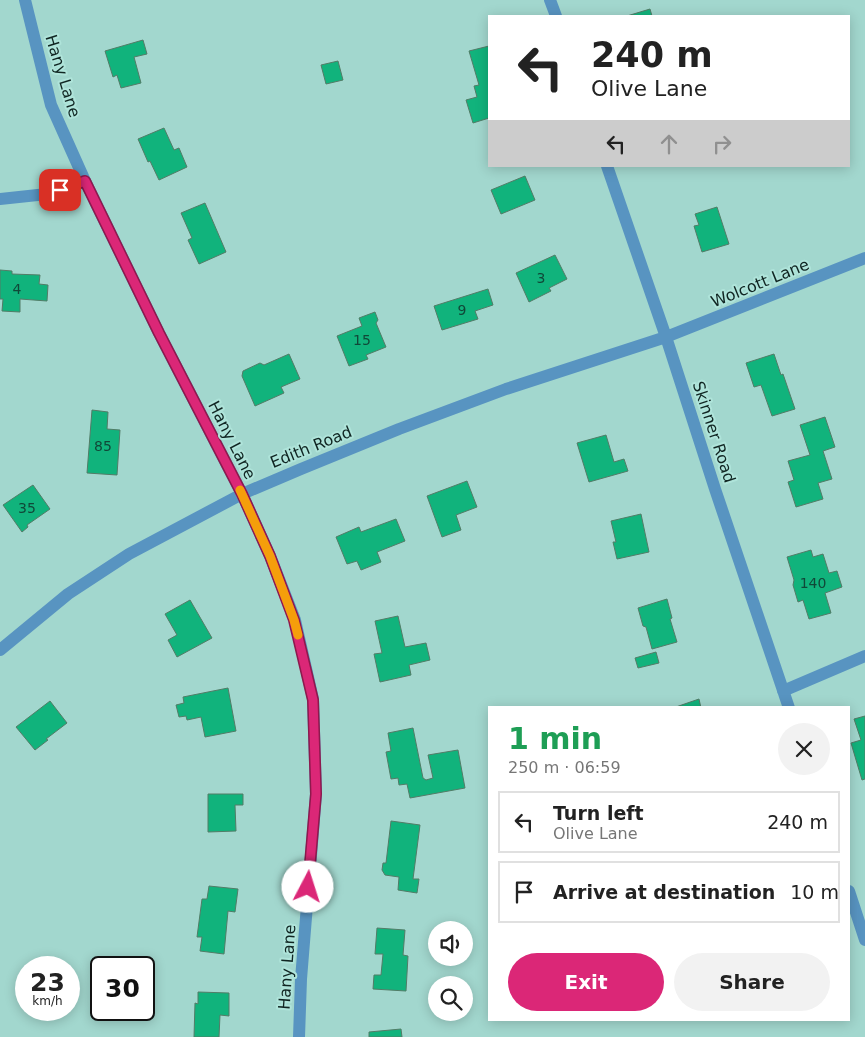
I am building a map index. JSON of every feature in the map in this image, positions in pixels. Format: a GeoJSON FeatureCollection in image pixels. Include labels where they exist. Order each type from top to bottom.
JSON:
{"type":"FeatureCollection","features":[{"type":"Feature","properties":{"kind":"street","name":"Hany Lane"},"geometry":{"type":"LineString","coordinates":[[25,0],[51,105],[85,181],[159,333],[242,494],[270,556],[294,620],[313,700],[316,794],[301,979],[299,1037]]}},
{"type":"Feature","properties":{"kind":"street"},"geometry":{"type":"LineString","coordinates":[[550,0],[556,15]]}},
{"type":"Feature","properties":{"kind":"street","name":"Skinner Road"},"geometry":{"type":"LineString","coordinates":[[606,167],[666,337],[788,706]]}},
{"type":"Feature","properties":{"kind":"street"},"geometry":{"type":"LineString","coordinates":[[0,199],[47,194],[85,181]]}},
{"type":"Feature","properties":{"kind":"street","name":"Wolcott Lane"},"geometry":{"type":"LineString","coordinates":[[666,337],[865,258]]}},
{"type":"Feature","properties":{"kind":"street","name":"Edith Road"},"geometry":{"type":"LineString","coordinates":[[0,650],[68,594],[129,554],[242,494],[310,465],[497,392],[666,337]]}},
{"type":"Feature","properties":{"kind":"street"},"geometry":{"type":"LineString","coordinates":[[783,691],[865,656]]}},
{"type":"Feature","properties":{"kind":"street"},"geometry":{"type":"LineString","coordinates":[[850,894],[865,940]]}},
{"type":"Feature","properties":{"kind":"building"},"geometry":{"type":"Polygon","coordinates":[[[650,9],[652,15],[630,15],[650,9]]]}},
{"type":"Feature","properties":{"kind":"building"},"geometry":{"type":"Polygon","coordinates":[[[143,40],[147,54],[134,57],[141,83],[121,88],[117,75],[113,77],[105,51],[143,40]]]}},
{"type":"Feature","properties":{"kind":"building"},"geometry":{"type":"Polygon","coordinates":[[[488,46],[488,118],[473,123],[466,100],[477,97],[474,86],[479,85],[469,51],[488,46]]]}},
{"type":"Feature","properties":{"kind":"building"},"geometry":{"type":"Polygon","coordinates":[[[338,61],[343,80],[326,84],[321,65],[338,61]]]}},
{"type":"Feature","properties":{"kind":"building"},"geometry":{"type":"Polygon","coordinates":[[[164,128],[174,150],[179,148],[187,167],[159,180],[150,161],[148,162],[138,139],[164,128]]]}},
{"type":"Feature","properties":{"kind":"building"},"geometry":{"type":"Polygon","coordinates":[[[525,176],[535,200],[501,214],[491,190],[525,176]]]}},
{"type":"Feature","properties":{"kind":"building"},"geometry":{"type":"Polygon","coordinates":[[[205,203],[226,252],[199,264],[188,240],[192,238],[181,213],[205,203]]]}},
{"type":"Feature","properties":{"kind":"building"},"geometry":{"type":"Polygon","coordinates":[[[717,207],[729,244],[702,252],[694,226],[699,225],[695,214],[717,207]]]}},
{"type":"Feature","properties":{"kind":"building"},"geometry":{"type":"Polygon","coordinates":[[[555,255],[567,279],[549,288],[551,291],[529,302],[516,273],[555,255]]]}},
{"type":"Feature","properties":{"kind":"building"},"geometry":{"type":"Polygon","coordinates":[[[0,270],[12,271],[12,274],[40,275],[39,284],[48,285],[47,301],[20,299],[20,312],[2,311],[3,299],[0,299],[0,270]]]}},
{"type":"Feature","properties":{"kind":"building"},"geometry":{"type":"Polygon","coordinates":[[[488,289],[493,305],[475,311],[478,319],[442,330],[434,306],[488,289]]]}},
{"type":"Feature","properties":{"kind":"building"},"geometry":{"type":"Polygon","coordinates":[[[375,312],[378,320],[376,323],[386,347],[366,355],[368,359],[349,366],[337,336],[362,326],[359,318],[375,312]]]}},
{"type":"Feature","properties":{"kind":"building"},"geometry":{"type":"Polygon","coordinates":[[[289,354],[300,379],[281,387],[284,393],[255,406],[242,376],[243,371],[260,363],[264,365],[289,354]]]}},
{"type":"Feature","properties":{"kind":"building"},"geometry":{"type":"Polygon","coordinates":[[[774,354],[795,409],[772,416],[761,385],[754,387],[746,363],[774,354]]]}},
{"type":"Feature","properties":{"kind":"building"},"geometry":{"type":"Polygon","coordinates":[[[92,410],[108,412],[107,429],[120,430],[117,475],[87,473],[92,410]]]}},
{"type":"Feature","properties":{"kind":"building"},"geometry":{"type":"Polygon","coordinates":[[[825,417],[835,447],[823,451],[832,479],[818,483],[823,499],[796,507],[788,482],[794,480],[788,461],[810,455],[800,425],[825,417]]]}},
{"type":"Feature","properties":{"kind":"building"},"geometry":{"type":"Polygon","coordinates":[[[606,435],[614,462],[624,459],[628,471],[589,482],[577,443],[606,435]]]}},
{"type":"Feature","properties":{"kind":"building"},"geometry":{"type":"Polygon","coordinates":[[[467,481],[477,507],[456,515],[461,530],[442,537],[427,496],[467,481]]]}},
{"type":"Feature","properties":{"kind":"building"},"geometry":{"type":"Polygon","coordinates":[[[33,485],[50,509],[27,525],[28,527],[22,532],[3,505],[33,485]]]}},
{"type":"Feature","properties":{"kind":"building"},"geometry":{"type":"Polygon","coordinates":[[[641,514],[649,552],[617,559],[613,542],[616,542],[611,521],[641,514]]]}},
{"type":"Feature","properties":{"kind":"building"},"geometry":{"type":"Polygon","coordinates":[[[396,519],[405,541],[377,552],[381,562],[361,570],[357,561],[347,564],[336,537],[359,527],[361,532],[396,519]]]}},
{"type":"Feature","properties":{"kind":"building"},"geometry":{"type":"Polygon","coordinates":[[[811,550],[813,557],[823,554],[829,573],[837,571],[842,587],[825,593],[831,613],[809,619],[803,600],[798,602],[787,557],[811,550]]]}},
{"type":"Feature","properties":{"kind":"building"},"geometry":{"type":"Polygon","coordinates":[[[667,599],[672,618],[670,619],[677,642],[652,649],[638,608],[667,599]]]}},
{"type":"Feature","properties":{"kind":"building"},"geometry":{"type":"Polygon","coordinates":[[[190,600],[212,638],[177,657],[168,640],[177,635],[165,614],[190,600]]]}},
{"type":"Feature","properties":{"kind":"building"},"geometry":{"type":"Polygon","coordinates":[[[398,616],[405,647],[426,643],[430,660],[409,665],[411,675],[380,682],[374,654],[382,653],[375,621],[398,616]]]}},
{"type":"Feature","properties":{"kind":"building"},"geometry":{"type":"Polygon","coordinates":[[[656,652],[659,663],[638,668],[635,658],[656,652]]]}},
{"type":"Feature","properties":{"kind":"building"},"geometry":{"type":"Polygon","coordinates":[[[228,688],[236,731],[205,737],[201,717],[187,720],[186,716],[179,717],[176,705],[184,703],[183,697],[228,688]]]}},
{"type":"Feature","properties":{"kind":"building"},"geometry":{"type":"Polygon","coordinates":[[[699,699],[701,706],[679,706],[699,699]]]}},
{"type":"Feature","properties":{"kind":"building"},"geometry":{"type":"Polygon","coordinates":[[[50,701],[67,723],[35,750],[16,727],[50,701]]]}},
{"type":"Feature","properties":{"kind":"building"},"geometry":{"type":"Polygon","coordinates":[[[865,716],[865,779],[862,780],[851,743],[861,740],[854,719],[865,716]]]}},
{"type":"Feature","properties":{"kind":"building"},"geometry":{"type":"Polygon","coordinates":[[[413,728],[423,778],[426,780],[433,778],[428,755],[458,750],[465,788],[410,798],[407,784],[399,785],[398,778],[391,779],[386,752],[391,751],[388,733],[413,728]]]}},
{"type":"Feature","properties":{"kind":"building"},"geometry":{"type":"Polygon","coordinates":[[[208,794],[243,794],[243,805],[235,805],[236,831],[208,832],[208,794]]]}},
{"type":"Feature","properties":{"kind":"building"},"geometry":{"type":"Polygon","coordinates":[[[391,821],[420,825],[413,879],[419,879],[417,893],[398,890],[399,877],[385,875],[382,870],[383,863],[386,863],[391,821]]]}},
{"type":"Feature","properties":{"kind":"building"},"geometry":{"type":"Polygon","coordinates":[[[209,886],[238,889],[235,912],[228,911],[224,954],[200,951],[202,937],[197,937],[202,899],[207,899],[209,886]]]}},
{"type":"Feature","properties":{"kind":"building"},"geometry":{"type":"Polygon","coordinates":[[[377,928],[405,930],[403,955],[408,956],[406,991],[373,989],[374,975],[381,975],[383,954],[375,954],[377,928]]]}},
{"type":"Feature","properties":{"kind":"building"},"geometry":{"type":"Polygon","coordinates":[[[198,992],[229,993],[229,1016],[220,1015],[219,1037],[194,1037],[195,1003],[198,1004],[198,992]]]}},
{"type":"Feature","properties":{"kind":"building"},"geometry":{"type":"Polygon","coordinates":[[[401,1029],[402,1037],[369,1037],[369,1032],[401,1029]]]}},
{"type":"Feature","properties":{"kind":"slow traffic"},"geometry":{"type":"LineString","coordinates":[[240,490],[270,556],[298,635]]}},
{"type":"Feature","properties":{"kind":"route"},"geometry":{"type":"LineString","coordinates":[[60,190],[85,181],[159,333],[242,494],[270,556],[294,620],[313,700],[316,794],[308,887]]}}]}
